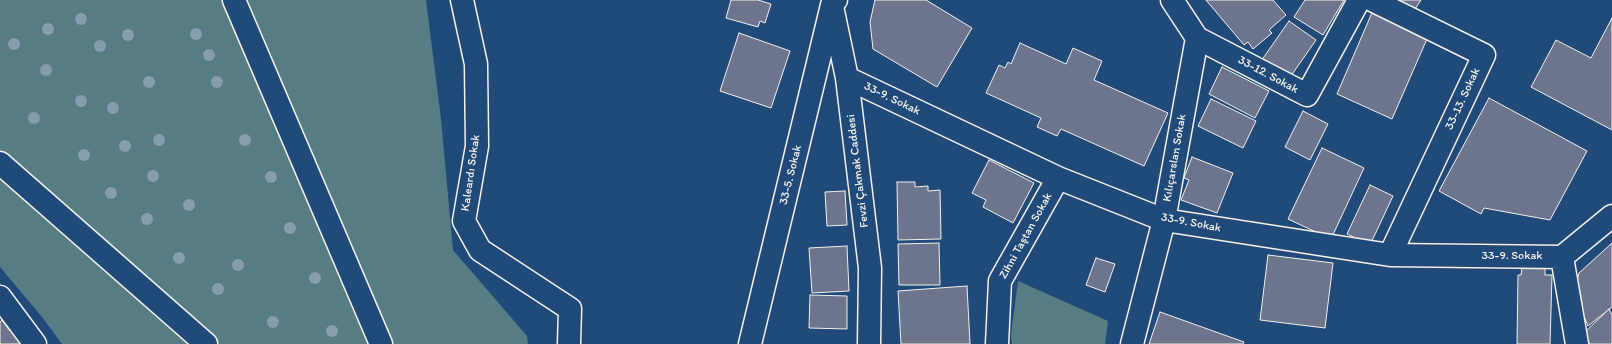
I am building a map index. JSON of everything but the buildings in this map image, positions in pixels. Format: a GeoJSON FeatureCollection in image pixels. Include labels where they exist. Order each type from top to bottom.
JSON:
{"type":"FeatureCollection","features":[{"type":"Feature","properties":{"kind":"street"},"geometry":{"type":"LineString","coordinates":[[234,0],[381,344]]}},
{"type":"Feature","properties":{"kind":"street","name":"Kaleardı Sokak"},"geometry":{"type":"LineString","coordinates":[[462,0],[476,64],[477,146],[464,221],[480,250],[570,309],[569,344]]}},
{"type":"Feature","properties":{"kind":"street"},"geometry":{"type":"LineString","coordinates":[[1172,0],[1197,38]]}},
{"type":"Feature","properties":{"kind":"street","name":"33-12. Sokak"},"geometry":{"type":"LineString","coordinates":[[1197,38],[1307,95],[1359,0]]}},
{"type":"Feature","properties":{"kind":"street","name":"33-13. Sokak"},"geometry":{"type":"LineString","coordinates":[[1372,0],[1484,55],[1390,255]]}},
{"type":"Feature","properties":{"kind":"street","name":"Fevzi Çakmak Caddesi"},"geometry":{"type":"LineString","coordinates":[[833,2],[847,78],[870,268],[869,344]]}},
{"type":"Feature","properties":{"kind":"street","name":"33-5. Sokak"},"geometry":{"type":"LineString","coordinates":[[750,344],[833,2]]}},
{"type":"Feature","properties":{"kind":"street","name":"Kılıçarslan Sokak"},"geometry":{"type":"LineString","coordinates":[[1132,344],[1164,220],[1197,38]]}},
{"type":"Feature","properties":{"kind":"street","name":"33-9. Sokak"},"geometry":{"type":"LineString","coordinates":[[847,78],[1058,178],[1164,220],[1390,255],[1562,257]]}},
{"type":"Feature","properties":{"kind":"street"},"geometry":{"type":"LineString","coordinates":[[0,163],[206,344]]}},
{"type":"Feature","properties":{"kind":"street","name":"Zihni Taştan Sokak"},"geometry":{"type":"LineString","coordinates":[[997,344],[1000,281],[1058,178]]}},
{"type":"Feature","properties":{"kind":"street"},"geometry":{"type":"LineString","coordinates":[[1577,344],[1562,257],[1612,216]]}},
{"type":"Feature","properties":{"kind":"street"},"geometry":{"type":"LineString","coordinates":[[0,297],[35,344]]}},
{"type":"Feature","properties":{"kind":"green space"},"geometry":{"type":"Polygon","coordinates":[[[0,0],[426,0],[441,119],[453,250],[527,336],[528,344],[62,344],[42,317],[0,267],[0,0]]]}},
{"type":"Feature","properties":{"kind":"green space"},"geometry":{"type":"Polygon","coordinates":[[[1018,281],[1108,321],[1105,344],[1012,344],[1011,335],[1018,281]]]}}]}
